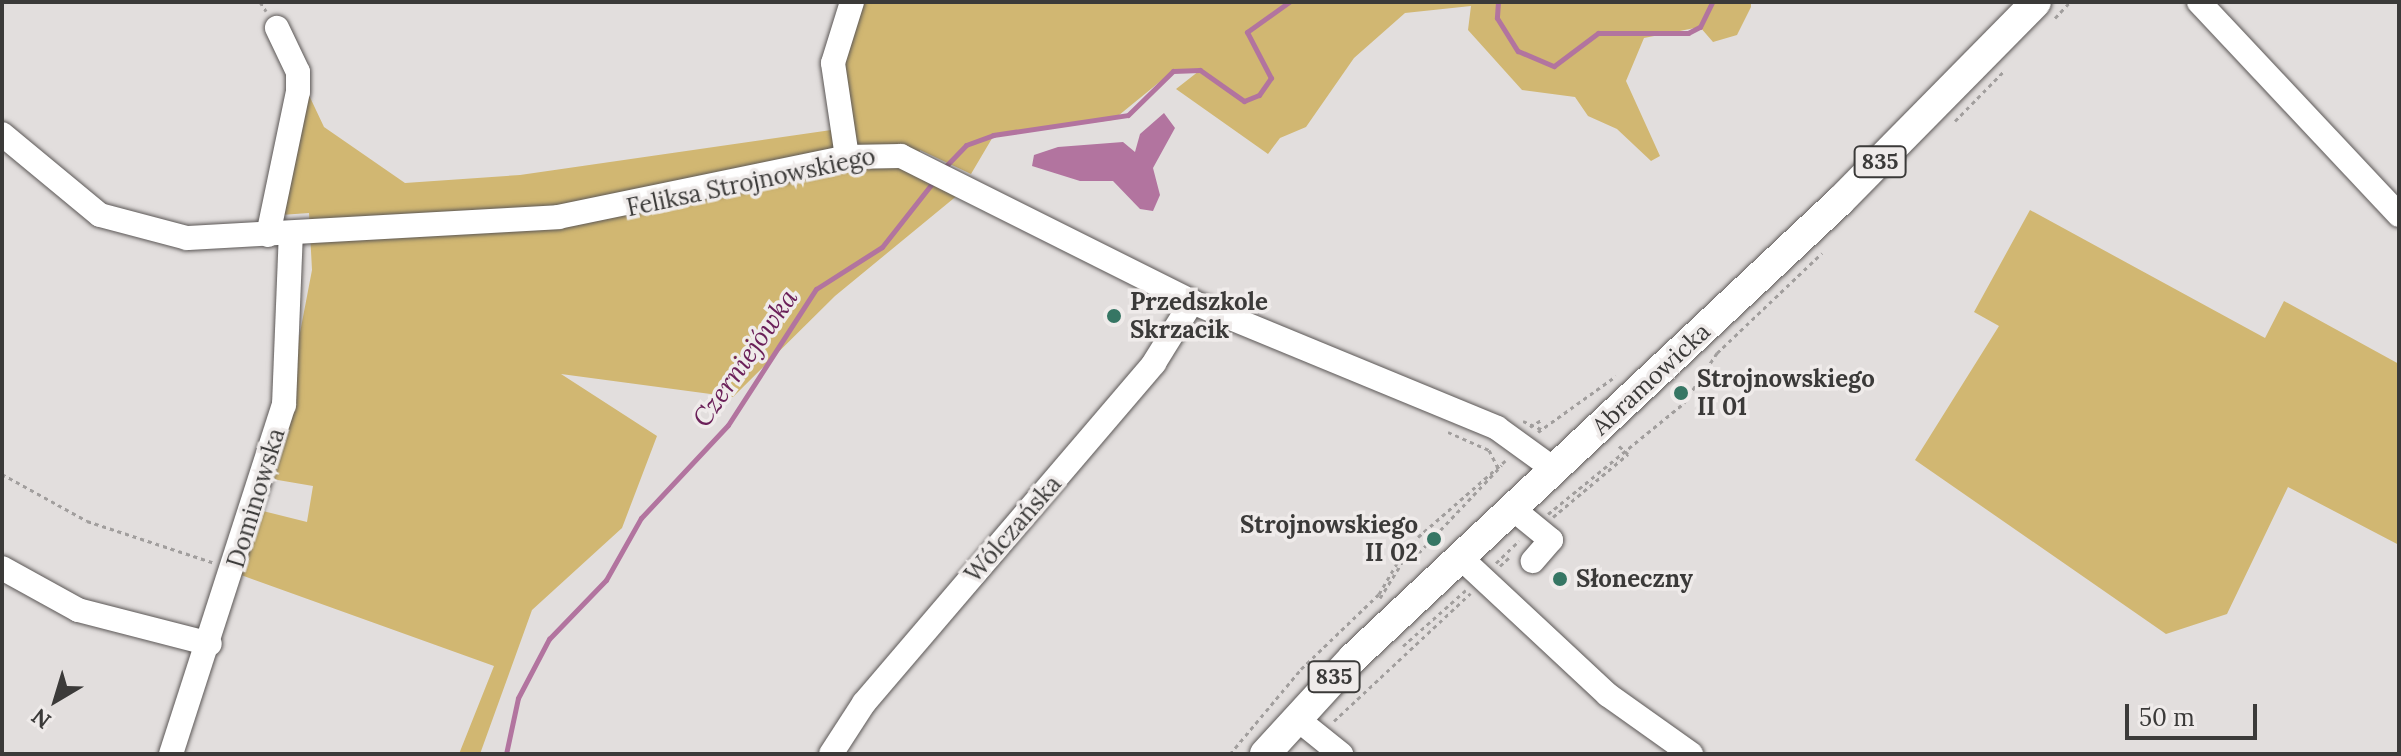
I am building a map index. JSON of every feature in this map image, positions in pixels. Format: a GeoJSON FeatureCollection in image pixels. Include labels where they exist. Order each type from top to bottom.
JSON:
{"type":"FeatureCollection","features":[{"type":"Feature","properties":{"kind":"main road","name":"Abramowicka"},"geometry":{"type":"LineString","coordinates":[[1265,754],[1310,729],[1529,522],[1555,470],[1840,201],[2036,2]]}},
{"type":"Feature","properties":{"kind":"street"},"geometry":{"type":"LineString","coordinates":[[847,157],[833,63],[852,2]]}},
{"type":"Feature","properties":{"kind":"street"},"geometry":{"type":"LineString","coordinates":[[2199,2],[2399,215]]}},
{"type":"Feature","properties":{"kind":"street","name":"Dominowska"},"geometry":{"type":"LineString","coordinates":[[171,754],[235,570],[284,405],[279,234],[298,72],[277,28]]}},
{"type":"Feature","properties":{"kind":"street","name":"Feliksa Strojnowskiego"},"geometry":{"type":"LineString","coordinates":[[2,134],[67,194],[115,222],[187,238],[613,210],[847,157],[891,154],[923,163],[961,181],[1192,302],[1526,437],[1555,470]]}},
{"type":"Feature","properties":{"kind":"street","name":"Wólczańska"},"geometry":{"type":"LineString","coordinates":[[831,754],[864,703],[1154,363],[1192,302]]}},
{"type":"Feature","properties":{"kind":"street"},"geometry":{"type":"LineString","coordinates":[[1529,522],[1551,540],[1533,561]]}},
{"type":"Feature","properties":{"kind":"street"},"geometry":{"type":"LineString","coordinates":[[2,568],[78,610],[210,644]]}},
{"type":"Feature","properties":{"kind":"street"},"geometry":{"type":"LineString","coordinates":[[1475,572],[1608,695],[1691,754]]}},
{"type":"Feature","properties":{"kind":"street"},"geometry":{"type":"LineString","coordinates":[[1310,729],[1341,754]]}},
{"type":"Feature","properties":{"kind":"path"},"geometry":{"type":"LineString","coordinates":[[1526,437],[1627,367]]}},
{"type":"Feature","properties":{"kind":"path"},"geometry":{"type":"LineString","coordinates":[[1406,555],[1413,559],[1541,420]]}},
{"type":"Feature","properties":{"kind":"path"},"geometry":{"type":"LineString","coordinates":[[1529,522],[1628,454],[1618,445]]}},
{"type":"Feature","properties":{"kind":"path"},"geometry":{"type":"LineString","coordinates":[[1501,454],[1503,464]]}},
{"type":"Feature","properties":{"kind":"path"},"geometry":{"type":"LineString","coordinates":[[1310,729],[1529,522],[1614,459]]}},
{"type":"Feature","properties":{"kind":"path"},"geometry":{"type":"LineString","coordinates":[[1230,754],[1406,555],[1503,464]]}},
{"type":"Feature","properties":{"kind":"path"},"geometry":{"type":"LineString","coordinates":[[2,474],[87,521],[235,570]]}},
{"type":"Feature","properties":{"kind":"path"},"geometry":{"type":"LineString","coordinates":[[1236,754],[1381,597],[1406,555]]}},
{"type":"Feature","properties":{"kind":"shaded area"},"geometry":{"type":"Polygon","coordinates":[[[865,2],[1751,2],[1751,7],[1737,35],[1713,42],[1700,27],[1644,38],[1626,81],[1660,156],[1651,161],[1617,129],[1588,116],[1575,97],[1522,90],[1468,30],[1471,6],[1405,13],[1354,58],[1306,127],[1280,138],[1268,154],[1176,89],[1199,71],[1186,69],[1173,71],[1113,120],[994,135],[971,174],[920,150],[918,174],[959,194],[835,296],[733,397],[561,374],[657,436],[622,528],[532,610],[480,754],[459,754],[494,666],[241,575],[263,511],[307,522],[313,486],[272,479],[312,270],[309,213],[267,216],[298,72],[324,127],[405,183],[520,175],[852,127],[844,53],[865,2]]]}},
{"type":"Feature","properties":{"kind":"shaded area"},"geometry":{"type":"Polygon","coordinates":[[[1164,113],[1175,128],[1153,168],[1160,195],[1153,211],[1140,209],[1113,181],[1080,181],[1032,166],[1034,155],[1058,147],[1123,142],[1135,152],[1140,134],[1164,113]]]}},
{"type":"Feature","properties":{"kind":"shaded area"},"geometry":{"type":"Polygon","coordinates":[[[2030,210],[2265,338],[2284,301],[2399,364],[2399,545],[2288,487],[2227,614],[2166,634],[1915,460],[1999,326],[1974,312],[2030,210]]]}},
{"type":"Feature","properties":{"kind":"waterway","name":"Czerniejówka"},"geometry":{"type":"LineString","coordinates":[[943,169],[966,145],[993,135],[1128,115],[1173,71],[1200,70],[1244,101],[1259,95],[1271,78],[1247,32],[1289,2]]}},
{"type":"Feature","properties":{"kind":"waterway","name":"Czerniejówka"},"geometry":{"type":"LineString","coordinates":[[1498,2],[1497,18],[1518,51],[1554,66],[1598,33],[1688,33],[1700,27],[1712,2]]}},
{"type":"Feature","properties":{"kind":"waterway","name":"Czerniejówka"},"geometry":{"type":"LineString","coordinates":[[506,754],[518,698],[549,639],[606,580],[641,518],[728,425],[816,289],[882,247],[934,181]]}},
{"type":"Feature","properties":{"kind":"place","name":"Przedszkole Skrzacik"},"geometry":{"type":"Point","coordinates":[1114,316]}},
{"type":"Feature","properties":{"kind":"place","name":"Strojnowskiego II 01"},"geometry":{"type":"Point","coordinates":[1681,393]}},
{"type":"Feature","properties":{"kind":"place","name":"Strojnowskiego II 02"},"geometry":{"type":"Point","coordinates":[1434,539]}},
{"type":"Feature","properties":{"kind":"place","name":"Słoneczny"},"geometry":{"type":"Point","coordinates":[1560,579]}}]}
